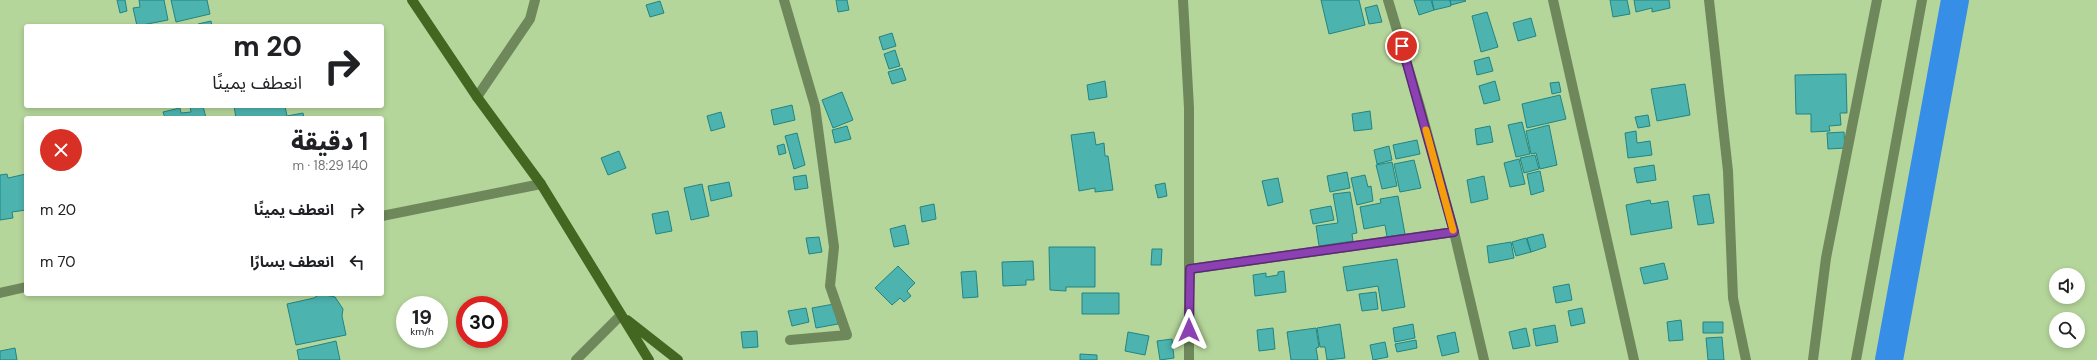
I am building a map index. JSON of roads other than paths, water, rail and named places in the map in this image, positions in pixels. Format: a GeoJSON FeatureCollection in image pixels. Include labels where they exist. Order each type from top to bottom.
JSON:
{"type":"FeatureCollection","features":[{"type":"Feature","properties":{"kind":"street"},"geometry":{"type":"LineString","coordinates":[[412,0],[477,97],[541,184],[649,360]]}},
{"type":"Feature","properties":{"kind":"street"},"geometry":{"type":"LineString","coordinates":[[477,97],[530,19],[535,0]]}},
{"type":"Feature","properties":{"kind":"street"},"geometry":{"type":"LineString","coordinates":[[784,0],[814,106],[834,247],[830,286],[847,335],[790,340]]}},
{"type":"Feature","properties":{"kind":"street"},"geometry":{"type":"LineString","coordinates":[[1183,0],[1189,108],[1189,360]]}},
{"type":"Feature","properties":{"kind":"street"},"geometry":{"type":"LineString","coordinates":[[1388,0],[1454,232],[1484,360]]}},
{"type":"Feature","properties":{"kind":"street"},"geometry":{"type":"LineString","coordinates":[[1554,0],[1634,360]]}},
{"type":"Feature","properties":{"kind":"street"},"geometry":{"type":"LineString","coordinates":[[1709,0],[1728,171],[1733,298],[1746,360]]}},
{"type":"Feature","properties":{"kind":"street"},"geometry":{"type":"LineString","coordinates":[[1813,360],[1826,258],[1877,0]]}},
{"type":"Feature","properties":{"kind":"street"},"geometry":{"type":"LineString","coordinates":[[1856,360],[1922,0]]}},
{"type":"Feature","properties":{"kind":"street"},"geometry":{"type":"LineString","coordinates":[[384,216],[541,184]]}},
{"type":"Feature","properties":{"kind":"street"},"geometry":{"type":"LineString","coordinates":[[1190,269],[1454,232]]}},
{"type":"Feature","properties":{"kind":"street"},"geometry":{"type":"LineString","coordinates":[[0,293],[24,287]]}},
{"type":"Feature","properties":{"kind":"street"},"geometry":{"type":"LineString","coordinates":[[576,360],[621,315]]}},
{"type":"Feature","properties":{"kind":"street"},"geometry":{"type":"LineString","coordinates":[[621,315],[678,360]]}},
{"type":"Feature","properties":{"kind":"waterway"},"geometry":{"type":"LineString","coordinates":[[1889,360],[1955,0]]}}]}
